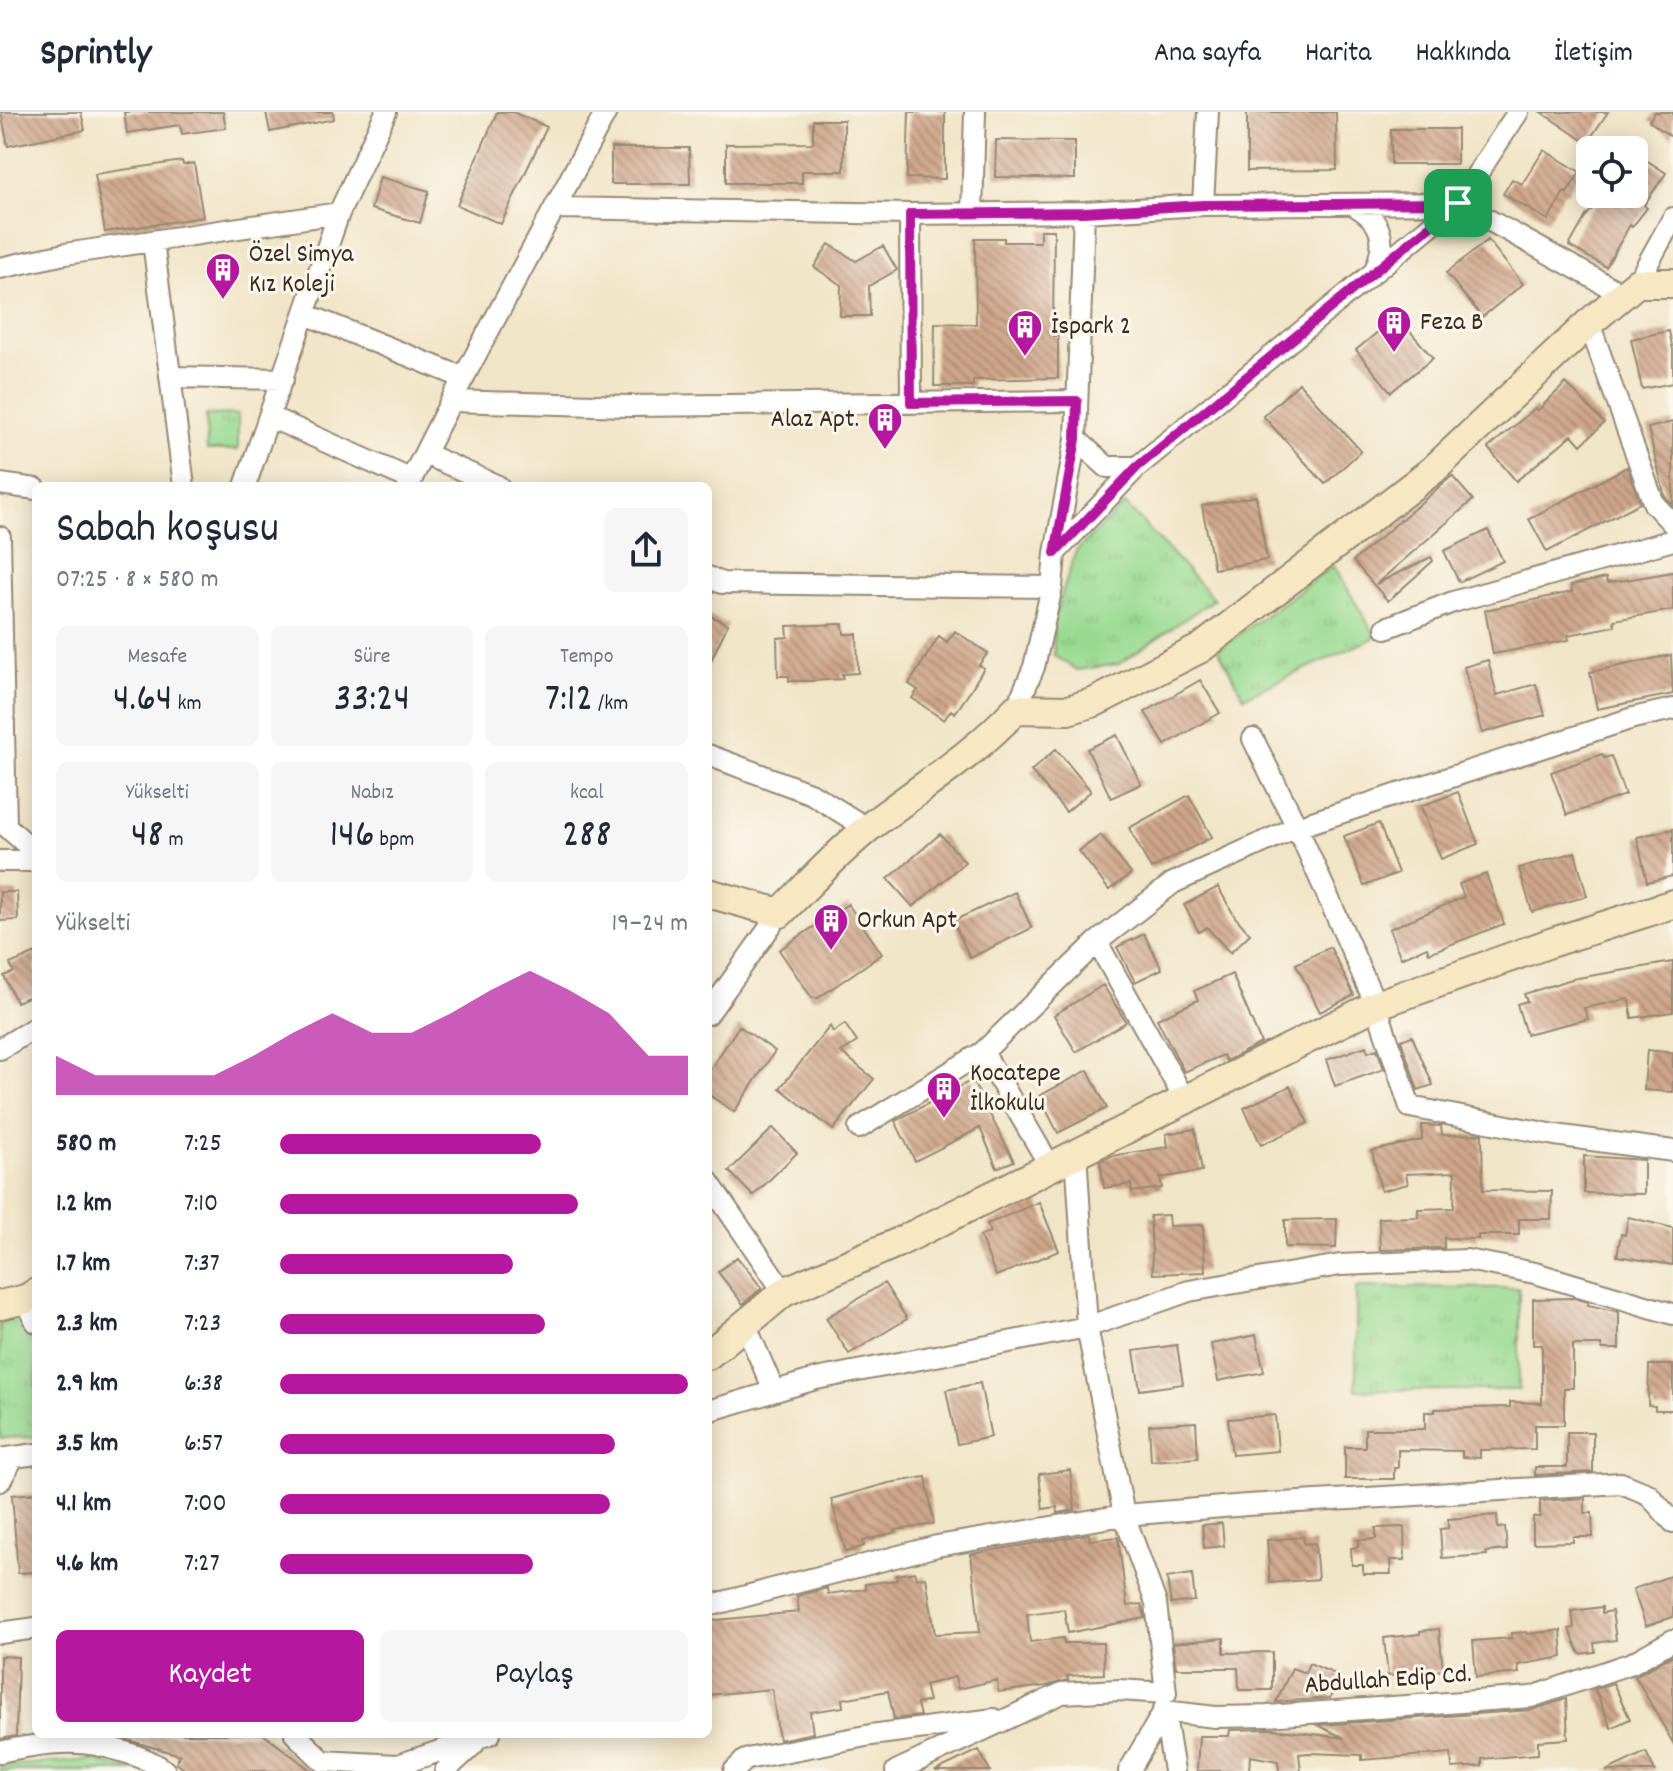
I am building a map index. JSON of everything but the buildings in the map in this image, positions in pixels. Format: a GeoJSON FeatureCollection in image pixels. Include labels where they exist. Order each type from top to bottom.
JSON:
{"type":"FeatureCollection","features":[{"type":"Feature","properties":{"kind":"street"},"geometry":{"type":"LineString","coordinates":[[246,482],[339,213],[386,112]]}},
{"type":"Feature","properties":{"kind":"street"},"geometry":{"type":"LineString","coordinates":[[411,482],[606,112]]}},
{"type":"Feature","properties":{"kind":"street"},"geometry":{"type":"LineString","coordinates":[[972,213],[975,112]]}},
{"type":"Feature","properties":{"kind":"street"},"geometry":{"type":"LineString","coordinates":[[1203,205],[1208,112]]}},
{"type":"Feature","properties":{"kind":"street"},"geometry":{"type":"LineString","coordinates":[[1055,553],[1137,467],[1458,203],[1518,112]]}},
{"type":"Feature","properties":{"kind":"street"},"geometry":{"type":"LineString","coordinates":[[557,208],[910,214],[1084,212],[1203,205],[1458,203],[1631,289],[1673,283]]}},
{"type":"Feature","properties":{"kind":"street"},"geometry":{"type":"LineString","coordinates":[[1352,204],[1367,212],[1377,224],[1382,239],[1381,256],[1374,272]]}},
{"type":"Feature","properties":{"kind":"street"},"geometry":{"type":"LineString","coordinates":[[712,1008],[780,913],[832,859],[984,741],[1016,709],[1034,667],[1052,587],[1055,553],[1076,439],[1084,212]]}},
{"type":"Feature","properties":{"kind":"street"},"geometry":{"type":"LineString","coordinates":[[0,268],[65,254],[339,213]]}},
{"type":"Feature","properties":{"kind":"street"},"geometry":{"type":"LineString","coordinates":[[910,214],[911,403]]}},
{"type":"Feature","properties":{"kind":"street"},"geometry":{"type":"LineString","coordinates":[[1016,709],[1068,710],[1095,702],[1201,648],[1433,470],[1589,323],[1631,289],[1673,218]]}},
{"type":"Feature","properties":{"kind":"street"},"geometry":{"type":"LineString","coordinates":[[153,241],[183,482]]}},
{"type":"Feature","properties":{"kind":"street"},"geometry":{"type":"LineString","coordinates":[[305,314],[464,378]]}},
{"type":"Feature","properties":{"kind":"street"},"geometry":{"type":"LineString","coordinates":[[1589,323],[1673,524]]}},
{"type":"Feature","properties":{"kind":"street"},"geometry":{"type":"LineString","coordinates":[[170,377],[283,379]]}},
{"type":"Feature","properties":{"kind":"street"},"geometry":{"type":"LineString","coordinates":[[451,401],[629,406],[1077,401]]}},
{"type":"Feature","properties":{"kind":"street"},"geometry":{"type":"LineString","coordinates":[[270,417],[408,482]]}},
{"type":"Feature","properties":{"kind":"street"},"geometry":{"type":"LineString","coordinates":[[1076,439],[1107,467],[1137,467]]}},
{"type":"Feature","properties":{"kind":"street"},"geometry":{"type":"LineString","coordinates":[[425,454],[489,482]]}},
{"type":"Feature","properties":{"kind":"street"},"geometry":{"type":"LineString","coordinates":[[0,484],[32,488]]}},
{"type":"Feature","properties":{"kind":"street"},"geometry":{"type":"LineString","coordinates":[[0,537],[6,826],[32,849]]}},
{"type":"Feature","properties":{"kind":"street"},"geometry":{"type":"LineString","coordinates":[[1386,628],[1453,602],[1673,540]]}},
{"type":"Feature","properties":{"kind":"street"},"geometry":{"type":"LineString","coordinates":[[712,579],[722,583],[1052,587]]}},
{"type":"Feature","properties":{"kind":"street"},"geometry":{"type":"LineString","coordinates":[[859,1128],[983,1052],[1097,942],[1173,883],[1297,827],[1618,722],[1673,709]]}},
{"type":"Feature","properties":{"kind":"street"},"geometry":{"type":"LineString","coordinates":[[1253,739],[1297,827],[1376,1005],[1410,1107],[1555,1135],[1673,1151]]}},
{"type":"Feature","properties":{"kind":"street"},"geometry":{"type":"LineString","coordinates":[[712,756],[812,794],[868,829]]}},
{"type":"Feature","properties":{"kind":"street"},"geometry":{"type":"LineString","coordinates":[[0,861],[32,861]]}},
{"type":"Feature","properties":{"kind":"street"},"geometry":{"type":"LineString","coordinates":[[712,894],[780,913]]}},
{"type":"Feature","properties":{"kind":"street"},"geometry":{"type":"LineString","coordinates":[[712,1352],[784,1292],[899,1242],[1376,1005],[1553,942],[1673,904]]}},
{"type":"Feature","properties":{"kind":"street"},"geometry":{"type":"LineString","coordinates":[[1097,942],[1185,1100]]}},
{"type":"Feature","properties":{"kind":"street"},"geometry":{"type":"LineString","coordinates":[[0,1049],[32,1029]]}},
{"type":"Feature","properties":{"kind":"street"},"geometry":{"type":"LineString","coordinates":[[983,1052],[1050,1166]]}},
{"type":"Feature","properties":{"kind":"street"},"geometry":{"type":"LineString","coordinates":[[1076,1152],[1087,1327],[1124,1515],[1156,1603],[1174,1771]]}},
{"type":"Feature","properties":{"kind":"street"},"geometry":{"type":"LineString","coordinates":[[712,1187],[784,1292]]}},
{"type":"Feature","properties":{"kind":"street"},"geometry":{"type":"LineString","coordinates":[[712,1410],[816,1379],[1087,1327],[1189,1291],[1340,1265],[1467,1260],[1535,1273],[1673,1314]]}},
{"type":"Feature","properties":{"kind":"street"},"geometry":{"type":"LineString","coordinates":[[745,1324],[774,1391]]}},
{"type":"Feature","properties":{"kind":"street"},"geometry":{"type":"LineString","coordinates":[[0,1481],[6,1458],[32,1455]]}},
{"type":"Feature","properties":{"kind":"street"},"geometry":{"type":"LineString","coordinates":[[712,1605],[937,1546],[1124,1515],[1326,1499],[1621,1483],[1648,1494],[1673,1522]]}},
{"type":"Feature","properties":{"kind":"street"},"geometry":{"type":"LineString","coordinates":[[0,1633],[32,1629]]}},
{"type":"Feature","properties":{"kind":"street","name":"Abdullah Edip Cd."},"geometry":{"type":"LineString","coordinates":[[896,1771],[1062,1693],[1119,1690],[1215,1717],[1531,1697],[1632,1663],[1673,1640]]}},
{"type":"Feature","properties":{"kind":"street"},"geometry":{"type":"LineString","coordinates":[[1129,1771],[1165,1702]]}},
{"type":"Feature","properties":{"kind":"street"},"geometry":{"type":"LineString","coordinates":[[734,1771],[745,1760],[841,1740],[1012,1717]]}},
{"type":"Feature","properties":{"kind":"street"},"geometry":{"type":"LineString","coordinates":[[299,1738],[323,1761],[398,1765],[479,1738]]}},
{"type":"Feature","properties":{"kind":"street"},"geometry":{"type":"LineString","coordinates":[[445,1771],[483,1738]]}},
{"type":"Feature","properties":{"kind":"street"},"geometry":{"type":"LineString","coordinates":[[0,1752],[77,1743],[125,1753],[157,1764],[165,1771]]}},
{"type":"Feature","properties":{"kind":"green space"},"geometry":{"type":"Polygon","coordinates":[[[238,414],[238,450],[207,450],[206,415],[238,414]]]}},
{"type":"Feature","properties":{"kind":"green space"},"geometry":{"type":"Polygon","coordinates":[[[1125,504],[1214,599],[1119,664],[1077,670],[1054,656],[1053,621],[1076,551],[1125,504]]]}},
{"type":"Feature","properties":{"kind":"green space"},"geometry":{"type":"Polygon","coordinates":[[[1334,566],[1376,637],[1244,697],[1218,649],[1334,566]]]}},
{"type":"Feature","properties":{"kind":"green space"},"geometry":{"type":"Polygon","coordinates":[[[1356,1287],[1519,1288],[1519,1390],[1356,1390],[1356,1287]]]}},
{"type":"Feature","properties":{"kind":"green space"},"geometry":{"type":"Polygon","coordinates":[[[20,1309],[32,1338],[32,1437],[0,1438],[0,1310],[20,1309]]]}},
{"type":"Feature","properties":{"kind":"green space"},"geometry":{"type":"Polygon","coordinates":[[[94,1760],[134,1771],[0,1771],[0,1766],[94,1760]]]}},
{"type":"Feature","properties":{"kind":"place","name":"Özel Simya Kız Koleji"},"geometry":{"type":"Point","coordinates":[223,301]}},
{"type":"Feature","properties":{"kind":"place","name":"Feza B"},"geometry":{"type":"Point","coordinates":[1394,354]}},
{"type":"Feature","properties":{"kind":"place","name":"İspark 2"},"geometry":{"type":"Point","coordinates":[1025,358]}},
{"type":"Feature","properties":{"kind":"place","name":"Alaz Apt."},"geometry":{"type":"Point","coordinates":[885,451]}},
{"type":"Feature","properties":{"kind":"place","name":"Orkun Apt"},"geometry":{"type":"Point","coordinates":[831,952]}},
{"type":"Feature","properties":{"kind":"place","name":"Kocatepe İlkokulu"},"geometry":{"type":"Point","coordinates":[944,1120]}},
{"type":"Feature","properties":{"kind":"route"},"geometry":{"type":"LineString","coordinates":[[1458,203],[1137,467],[1055,553],[1076,439],[1077,401],[911,403],[910,214],[1084,212],[1203,205],[1458,203]]}}]}
